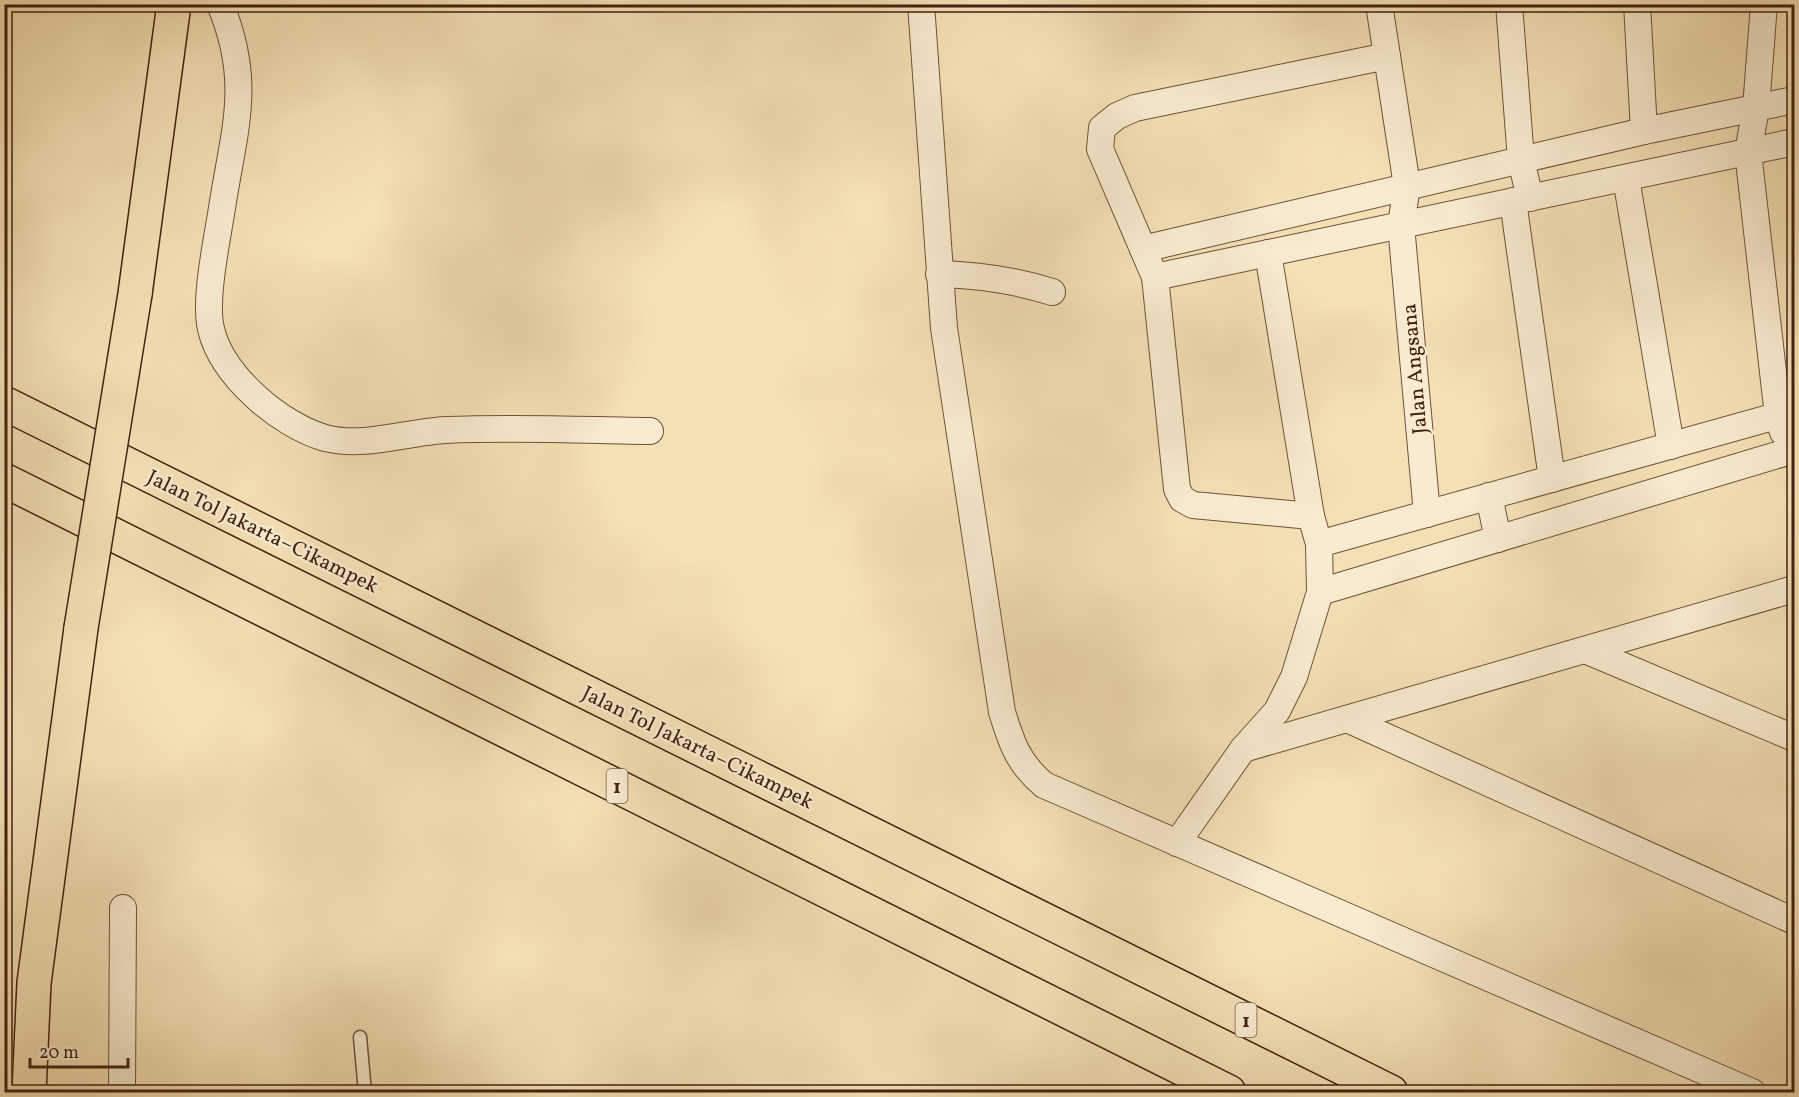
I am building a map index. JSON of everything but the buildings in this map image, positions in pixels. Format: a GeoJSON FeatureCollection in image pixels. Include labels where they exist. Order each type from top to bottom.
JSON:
{"type":"FeatureCollection","features":[{"type":"Feature","properties":{"kind":"main road"},"geometry":{"type":"LineString","coordinates":[[29,1092],[34,983],[81,628],[135,294],[174,4]]}},
{"type":"Feature","properties":{"kind":"main road","name":"Jalan Tol Jakarta–Cikampek"},"geometry":{"type":"LineString","coordinates":[[4,403],[1391,1092]]}},
{"type":"Feature","properties":{"kind":"main road","name":"1"},"geometry":{"type":"LineString","coordinates":[[4,480],[1229,1092]]}},
{"type":"Feature","properties":{"kind":"street"},"geometry":{"type":"LineString","coordinates":[[220,4],[239,67],[238,119],[226,177],[211,285],[211,329],[226,361],[251,396],[282,417],[326,438],[356,440],[424,432],[486,429],[650,432]]}},
{"type":"Feature","properties":{"kind":"street"},"geometry":{"type":"LineString","coordinates":[[921,4],[944,328],[1002,712],[1013,750],[1031,774],[1044,785],[1752,1092]]}},
{"type":"Feature","properties":{"kind":"street","name":"Jalan Angsana"},"geometry":{"type":"LineString","coordinates":[[1379,4],[1407,186],[1401,225],[1427,514]]}},
{"type":"Feature","properties":{"kind":"street"},"geometry":{"type":"LineString","coordinates":[[1509,4],[1522,199],[1552,479]]}},
{"type":"Feature","properties":{"kind":"street"},"geometry":{"type":"LineString","coordinates":[[1637,4],[1644,131]]}},
{"type":"Feature","properties":{"kind":"street"},"geometry":{"type":"LineString","coordinates":[[1320,592],[1793,456],[1748,152],[1756,108],[1764,4]]}},
{"type":"Feature","properties":{"kind":"street"},"geometry":{"type":"LineString","coordinates":[[1311,516],[1193,506],[1182,499],[1177,489],[1155,277],[1100,149],[1102,128],[1117,116],[1136,108],[1387,56]]}},
{"type":"Feature","properties":{"kind":"street"},"geometry":{"type":"LineString","coordinates":[[1143,249],[1644,131],[1794,100]]}},
{"type":"Feature","properties":{"kind":"street"},"geometry":{"type":"LineString","coordinates":[[1155,277],[1794,142]]}},
{"type":"Feature","properties":{"kind":"street"},"geometry":{"type":"LineString","coordinates":[[1626,177],[1671,446]]}},
{"type":"Feature","properties":{"kind":"street"},"geometry":{"type":"LineString","coordinates":[[1177,843],[1243,749],[1276,711],[1294,677],[1320,592],[1319,544],[1311,516],[1268,253]]}},
{"type":"Feature","properties":{"kind":"street"},"geometry":{"type":"LineString","coordinates":[[939,274],[979,275],[1016,281],[1052,292]]}},
{"type":"Feature","properties":{"kind":"street"},"geometry":{"type":"LineString","coordinates":[[1319,544],[1786,413]]}},
{"type":"Feature","properties":{"kind":"street"},"geometry":{"type":"LineString","coordinates":[[1489,496],[1498,539]]}},
{"type":"Feature","properties":{"kind":"street"},"geometry":{"type":"LineString","coordinates":[[1243,749],[1794,590]]}},
{"type":"Feature","properties":{"kind":"street"},"geometry":{"type":"LineString","coordinates":[[1585,650],[1794,738]]}},
{"type":"Feature","properties":{"kind":"street"},"geometry":{"type":"LineString","coordinates":[[1347,719],[1794,921]]}},
{"type":"Feature","properties":{"kind":"street"},"geometry":{"type":"LineString","coordinates":[[122,1092],[123,908]]}},
{"type":"Feature","properties":{"kind":"lane"},"geometry":{"type":"LineString","coordinates":[[360,1037],[365,1092]]}}]}
